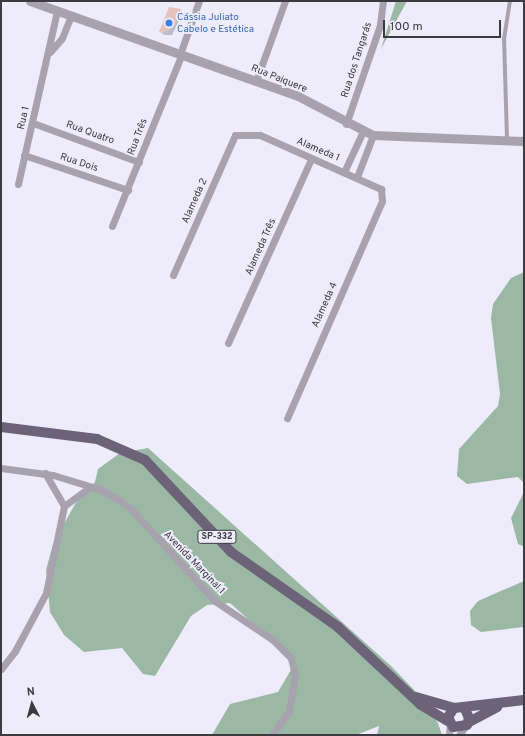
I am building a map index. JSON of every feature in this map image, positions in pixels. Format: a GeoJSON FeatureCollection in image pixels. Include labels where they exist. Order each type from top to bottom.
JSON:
{"type":"FeatureCollection","features":[{"type":"Feature","properties":{"kind":"main road","name":"SP-332"},"geometry":{"type":"LineString","coordinates":[[1,427],[97,439],[145,460],[231,552],[338,627],[427,709],[449,722],[464,728],[498,706]]}},
{"type":"Feature","properties":{"kind":"main road","name":"SP-332"},"geometry":{"type":"LineString","coordinates":[[414,696],[454,708],[465,709],[498,706],[524,700]]}},
{"type":"Feature","properties":{"kind":"main road"},"geometry":{"type":"LineString","coordinates":[[449,722],[454,708]]}},
{"type":"Feature","properties":{"kind":"main road"},"geometry":{"type":"LineString","coordinates":[[464,728],[465,709]]}},
{"type":"Feature","properties":{"kind":"street","name":"Rua Paiquere"},"geometry":{"type":"LineString","coordinates":[[30,1],[296,95],[346,124],[373,135],[524,141]]}},
{"type":"Feature","properties":{"kind":"street","name":"Rua Três"},"geometry":{"type":"LineString","coordinates":[[112,226],[140,162],[181,54],[199,1]]}},
{"type":"Feature","properties":{"kind":"street"},"geometry":{"type":"LineString","coordinates":[[256,81],[285,1]]}},
{"type":"Feature","properties":{"kind":"street","name":"Rua dos Tangarás"},"geometry":{"type":"LineString","coordinates":[[346,124],[380,25],[383,1]]}},
{"type":"Feature","properties":{"kind":"street","name":"Rua 1"},"geometry":{"type":"LineString","coordinates":[[18,184],[33,123],[57,11]]}},
{"type":"Feature","properties":{"kind":"street","name":"Rua 1"},"geometry":{"type":"LineString","coordinates":[[47,55],[62,38],[71,16]]}},
{"type":"Feature","properties":{"kind":"street","name":"Rua Quatro"},"geometry":{"type":"LineString","coordinates":[[33,123],[140,162]]}},
{"type":"Feature","properties":{"kind":"street"},"geometry":{"type":"LineString","coordinates":[[344,172],[363,130]]}},
{"type":"Feature","properties":{"kind":"street","name":"Alameda 1"},"geometry":{"type":"LineString","coordinates":[[235,135],[260,135],[311,159],[378,186],[382,201]]}},
{"type":"Feature","properties":{"kind":"street","name":"Alameda 2"},"geometry":{"type":"LineString","coordinates":[[173,275],[235,135]]}},
{"type":"Feature","properties":{"kind":"street"},"geometry":{"type":"LineString","coordinates":[[357,177],[373,135]]}},
{"type":"Feature","properties":{"kind":"street","name":"Rua Dois"},"geometry":{"type":"LineString","coordinates":[[24,155],[128,190]]}},
{"type":"Feature","properties":{"kind":"street","name":"Alameda Três"},"geometry":{"type":"LineString","coordinates":[[228,343],[311,159]]}},
{"type":"Feature","properties":{"kind":"street","name":"Alameda 4"},"geometry":{"type":"LineString","coordinates":[[287,418],[382,201]]}},
{"type":"Feature","properties":{"kind":"street","name":"Avenida Marginal 1"},"geometry":{"type":"LineString","coordinates":[[1,468],[45,473],[90,487],[131,509],[214,601],[273,640],[291,658],[295,676],[294,697],[289,711],[272,735]]}},
{"type":"Feature","properties":{"kind":"street"},"geometry":{"type":"LineString","coordinates":[[1,669],[15,651],[46,593],[64,506],[45,473]]}},
{"type":"Feature","properties":{"kind":"street"},"geometry":{"type":"LineString","coordinates":[[64,506],[90,487]]}},
{"type":"Feature","properties":{"kind":"street"},"geometry":{"type":"LineString","coordinates":[[449,722],[449,735]]}},
{"type":"Feature","properties":{"kind":"lane"},"geometry":{"type":"LineString","coordinates":[[507,140],[504,40],[510,1]]}},
{"type":"Feature","properties":{"kind":"green space"},"geometry":{"type":"Polygon","coordinates":[[[396,1],[407,1],[381,49],[396,1]]]}},
{"type":"Feature","properties":{"kind":"green space"},"geometry":{"type":"Polygon","coordinates":[[[524,272],[524,483],[518,477],[467,484],[457,476],[459,449],[498,406],[500,394],[491,318],[493,304],[511,278],[524,272]]]}},
{"type":"Feature","properties":{"kind":"green space"},"geometry":{"type":"Polygon","coordinates":[[[148,448],[391,666],[420,696],[438,723],[442,735],[377,735],[379,726],[356,735],[212,735],[230,704],[278,692],[292,668],[289,656],[230,603],[207,605],[191,616],[155,676],[143,674],[122,648],[84,652],[64,635],[50,612],[46,570],[53,544],[75,504],[95,482],[98,469],[120,453],[148,448]]]}},
{"type":"Feature","properties":{"kind":"green space"},"geometry":{"type":"Polygon","coordinates":[[[524,492],[524,547],[518,544],[511,518],[524,492]]]}},
{"type":"Feature","properties":{"kind":"green space"},"geometry":{"type":"Polygon","coordinates":[[[524,581],[524,627],[481,632],[471,625],[470,611],[478,601],[524,581]]]}},
{"type":"Feature","properties":{"kind":"building","name":"Cássia Juliato Cabelo e Estética"},"geometry":{"type":"Polygon","coordinates":[[[169,7],[181,9],[174,26],[164,33],[159,32],[169,7]]]}},
{"type":"Feature","properties":{"kind":"place","name":"Cássia Juliato Cabelo e Estética"},"geometry":{"type":"Point","coordinates":[169,23]}}]}
